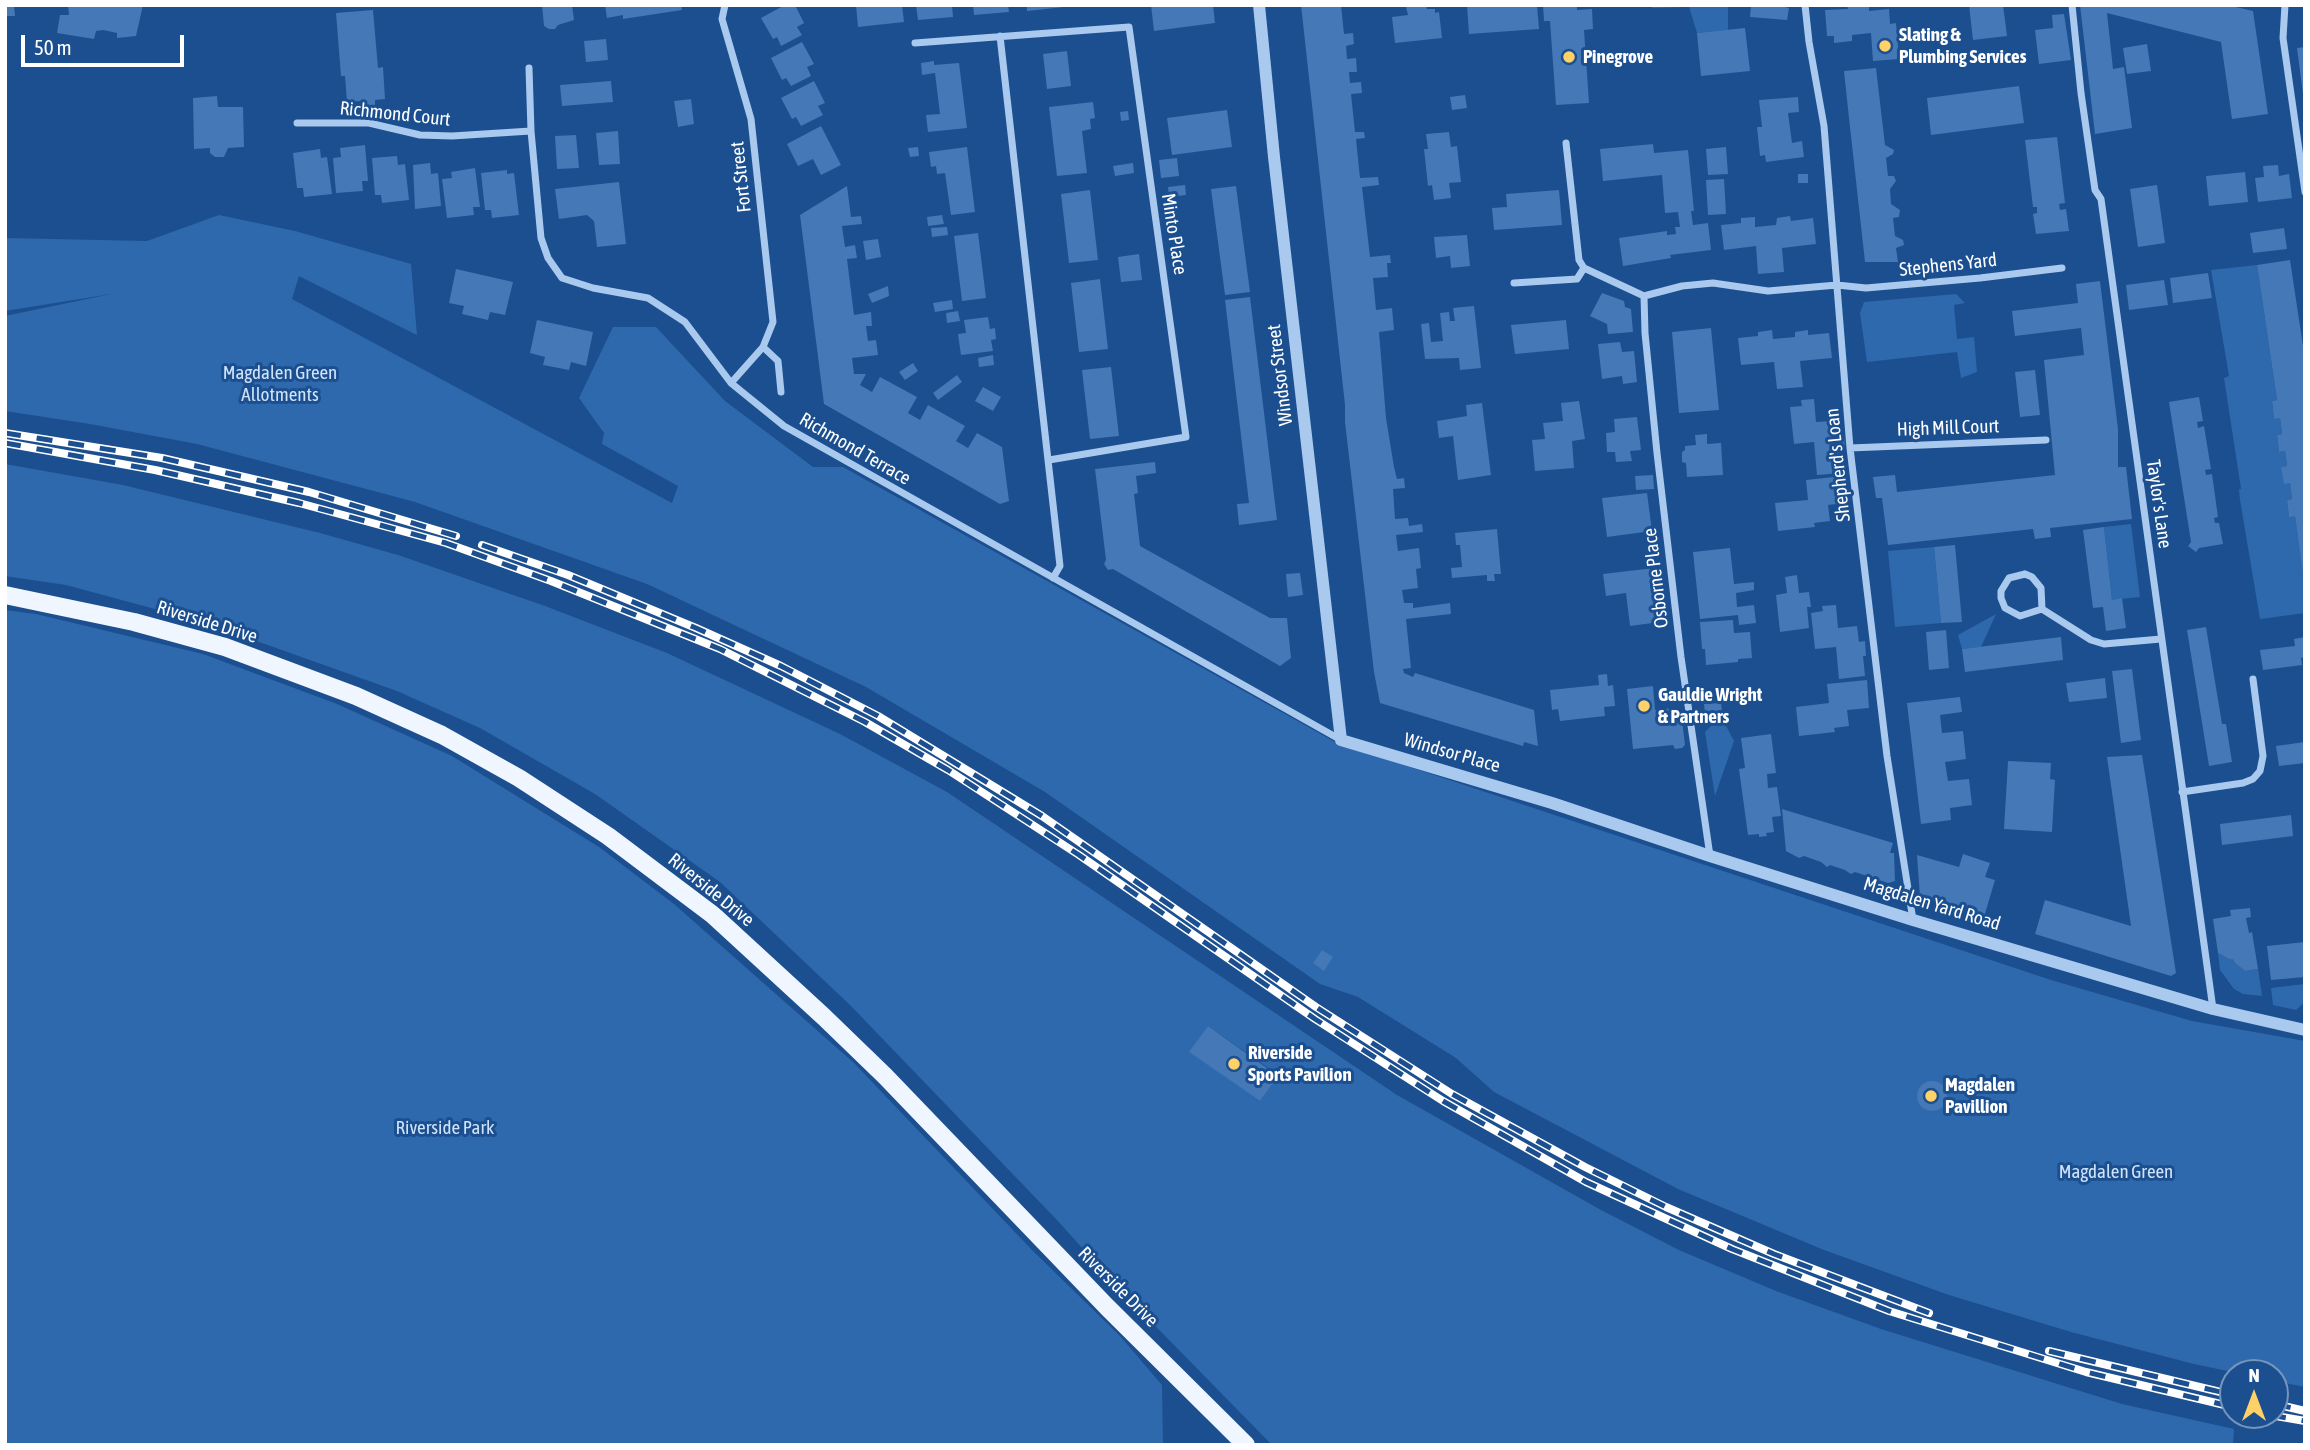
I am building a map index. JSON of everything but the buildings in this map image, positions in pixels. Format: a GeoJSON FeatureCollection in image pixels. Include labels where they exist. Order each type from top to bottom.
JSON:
{"type":"FeatureCollection","features":[{"type":"Feature","properties":{"kind":"main road","name":"Riverside Drive"},"geometry":{"type":"LineString","coordinates":[[5,595],[134,622],[225,647],[356,696],[442,735],[519,778],[608,836],[713,915],[886,1076],[1088,1288],[1246,1445]]}},
{"type":"Feature","properties":{"kind":"street","name":"Fort Street"},"geometry":{"type":"LineString","coordinates":[[725,5],[722,19],[751,119],[773,322],[763,347],[731,383]]}},
{"type":"Feature","properties":{"kind":"street","name":"Windsor Street"},"geometry":{"type":"LineString","coordinates":[[1259,5],[1341,740]]}},
{"type":"Feature","properties":{"kind":"street","name":"Shepherd's Loan"},"geometry":{"type":"LineString","coordinates":[[1805,5],[1824,125],[1850,448],[1887,756],[1913,920]]}},
{"type":"Feature","properties":{"kind":"street","name":"Taylor's Lane"},"geometry":{"type":"LineString","coordinates":[[2072,5],[2081,93],[2095,190],[2101,199],[2213,1009]]}},
{"type":"Feature","properties":{"kind":"street"},"geometry":{"type":"LineString","coordinates":[[2285,5],[2283,38],[2305,192]]}},
{"type":"Feature","properties":{"kind":"street","name":"Minto Place"},"geometry":{"type":"LineString","coordinates":[[915,43],[1129,27],[1186,437],[1049,460]]}},
{"type":"Feature","properties":{"kind":"street"},"geometry":{"type":"LineString","coordinates":[[1000,36],[1060,566],[1053,578]]}},
{"type":"Feature","properties":{"kind":"street","name":"Richmond Terrace"},"geometry":{"type":"LineString","coordinates":[[529,68],[531,131],[541,238],[548,258],[562,278],[593,288],[649,298],[685,322],[731,383],[784,426],[1341,740]]}},
{"type":"Feature","properties":{"kind":"street","name":"Richmond Court"},"geometry":{"type":"LineString","coordinates":[[297,123],[369,123],[419,135],[452,136],[531,131]]}},
{"type":"Feature","properties":{"kind":"street"},"geometry":{"type":"LineString","coordinates":[[1566,143],[1577,251],[1584,268],[1644,296],[1682,286],[1713,283],[1768,291],[1837,285]]}},
{"type":"Feature","properties":{"kind":"street"},"geometry":{"type":"LineString","coordinates":[[1514,283],[1577,279],[1584,268]]}},
{"type":"Feature","properties":{"kind":"street","name":"Stephens Yard"},"geometry":{"type":"LineString","coordinates":[[1837,285],[1866,288],[2062,268]]}},
{"type":"Feature","properties":{"kind":"street","name":"Osborne Place"},"geometry":{"type":"LineString","coordinates":[[1644,296],[1645,333],[1681,657],[1710,856]]}},
{"type":"Feature","properties":{"kind":"street"},"geometry":{"type":"LineString","coordinates":[[763,347],[778,361],[781,392]]}},
{"type":"Feature","properties":{"kind":"street","name":"High Mill Court"},"geometry":{"type":"LineString","coordinates":[[1850,448],[2046,440]]}},
{"type":"Feature","properties":{"kind":"street"},"geometry":{"type":"LineString","coordinates":[[2013,576],[2032,577],[2041,588],[2042,608],[2027,615],[2011,613],[2001,602],[2004,584],[2013,576]]}},
{"type":"Feature","properties":{"kind":"street"},"geometry":{"type":"LineString","coordinates":[[2042,608],[2091,640],[2104,644],[2161,639]]}},
{"type":"Feature","properties":{"kind":"street"},"geometry":{"type":"LineString","coordinates":[[2182,792],[2243,783],[2253,779],[2260,771],[2263,756],[2253,680]]}},
{"type":"Feature","properties":{"kind":"street","name":"Windsor Place"},"geometry":{"type":"LineString","coordinates":[[1341,740],[1552,803]]}},
{"type":"Feature","properties":{"kind":"street","name":"Magdalen Yard Road"},"geometry":{"type":"LineString","coordinates":[[1552,803],[1913,920],[2213,1009],[2305,1030]]}},
{"type":"Feature","properties":{"kind":"green space"},"geometry":{"type":"Polygon","coordinates":[[[1653,5],[1728,5],[1728,30],[1697,33],[1689,7],[1652,8],[1653,5]]]}},
{"type":"Feature","properties":{"kind":"green space","name":"Magdalen Green"},"geometry":{"type":"Polygon","coordinates":[[[219,215],[295,231],[411,264],[417,335],[299,276],[292,299],[672,503],[678,486],[602,444],[604,433],[579,398],[613,327],[656,327],[725,401],[813,467],[843,467],[1335,742],[2051,980],[2192,1021],[2305,1041],[2305,1387],[2289,1384],[2289,1359],[2219,1359],[2219,1369],[2071,1332],[1949,1295],[1824,1250],[1678,1189],[1494,1092],[1456,1058],[1358,997],[1320,984],[1045,792],[866,687],[647,584],[415,502],[197,444],[5,411],[5,316],[111,294],[5,311],[5,238],[147,241],[219,215]]]}},
{"type":"Feature","properties":{"kind":"green space"},"geometry":{"type":"Polygon","coordinates":[[[2257,265],[2277,400],[2272,401],[2274,418],[2280,418],[2282,434],[2277,435],[2279,452],[2285,451],[2287,466],[2281,467],[2290,483],[2292,499],[2287,500],[2289,516],[2295,516],[2305,585],[2305,613],[2260,619],[2240,500],[2241,489],[2224,378],[2229,376],[2211,270],[2257,265]]]}},
{"type":"Feature","properties":{"kind":"green space"},"geometry":{"type":"Polygon","coordinates":[[[1956,294],[1965,303],[1954,305],[1957,339],[1974,337],[1977,372],[1961,378],[1957,352],[1867,362],[1860,313],[1864,302],[1956,294]]]}},
{"type":"Feature","properties":{"kind":"green space"},"geometry":{"type":"Polygon","coordinates":[[[5,464],[123,485],[398,555],[545,606],[667,653],[840,734],[947,792],[1397,1095],[1601,1210],[1679,1250],[1776,1291],[1881,1329],[2122,1404],[2219,1426],[2219,1429],[2234,1429],[2233,1445],[1272,1445],[1123,1293],[1056,1219],[850,1005],[720,882],[595,794],[480,728],[397,691],[203,622],[66,585],[5,576],[5,464]],[[1208,1026],[1190,1052],[1260,1101],[1278,1075],[1208,1026]]]}},
{"type":"Feature","properties":{"kind":"green space"},"geometry":{"type":"Polygon","coordinates":[[[2131,524],[2140,597],[2112,600],[2104,527],[2131,524]]]}},
{"type":"Feature","properties":{"kind":"green space"},"geometry":{"type":"Polygon","coordinates":[[[1934,547],[1941,623],[1895,627],[1888,551],[1934,547]]]}},
{"type":"Feature","properties":{"kind":"green space","name":"Riverside Park"},"geometry":{"type":"Polygon","coordinates":[[[5,610],[36,614],[203,654],[337,704],[452,756],[599,847],[674,904],[854,1063],[1032,1250],[1120,1336],[1162,1385],[1163,1445],[5,1445],[5,610]]]}},
{"type":"Feature","properties":{"kind":"green space"},"geometry":{"type":"Polygon","coordinates":[[[1996,614],[1981,647],[1962,649],[1958,635],[1996,614]]]}},
{"type":"Feature","properties":{"kind":"green space"},"geometry":{"type":"Polygon","coordinates":[[[1721,716],[1734,741],[1715,796],[1705,732],[1721,716]]]}},
{"type":"Feature","properties":{"kind":"green space"},"geometry":{"type":"Polygon","coordinates":[[[2218,953],[2233,959],[2245,971],[2258,969],[2262,996],[2243,994],[2234,989],[2220,970],[2218,953]]]}},
{"type":"Feature","properties":{"kind":"green space"},"geometry":{"type":"Polygon","coordinates":[[[2305,984],[2305,1002],[2296,1010],[2273,1005],[2271,988],[2305,984]]]}},
{"type":"Feature","properties":{"kind":"railway"},"geometry":{"type":"LineString","coordinates":[[5,433],[162,458],[309,492],[456,536]]}},
{"type":"Feature","properties":{"kind":"railway"},"geometry":{"type":"LineString","coordinates":[[5,443],[155,470],[299,503],[446,543],[551,581],[720,649],[865,722],[948,770],[1079,855],[1315,1019],[1443,1101],[1586,1182],[1732,1249],[1889,1311],[2086,1372],[2219,1404]]}},
{"type":"Feature","properties":{"kind":"railway"},"geometry":{"type":"LineString","coordinates":[[482,545],[568,575],[696,628],[781,666],[878,716],[1042,816],[1316,1007],[1452,1094],[1585,1167],[1666,1207],[1774,1254],[1929,1313]]}},
{"type":"Feature","properties":{"kind":"railway"},"geometry":{"type":"LineString","coordinates":[[2049,1351],[2219,1392]]}},
{"type":"Feature","properties":{"kind":"railway"},"geometry":{"type":"LineString","coordinates":[[2289,1407],[2305,1411]]}},
{"type":"Feature","properties":{"kind":"railway"},"geometry":{"type":"LineString","coordinates":[[2289,1418],[2305,1421]]}},
{"type":"Feature","properties":{"kind":"place","name":"Slating & Plumbing Services"},"geometry":{"type":"Point","coordinates":[1885,46]}},
{"type":"Feature","properties":{"kind":"place","name":"Pinegrove"},"geometry":{"type":"Point","coordinates":[1569,57]}},
{"type":"Feature","properties":{"kind":"place","name":"Gauldie Wright & Partners"},"geometry":{"type":"Point","coordinates":[1644,706]}},
{"type":"Feature","properties":{"kind":"place","name":"Riverside Sports Pavilion"},"geometry":{"type":"Point","coordinates":[1234,1064]}},
{"type":"Feature","properties":{"kind":"place","name":"Magdalen Pavillion"},"geometry":{"type":"Point","coordinates":[1931,1096]}},
{"type":"Feature","properties":{"kind":"park label","name":"Magdalen Green Allotments"},"geometry":{"type":"Point","coordinates":[280,384]}}]}
